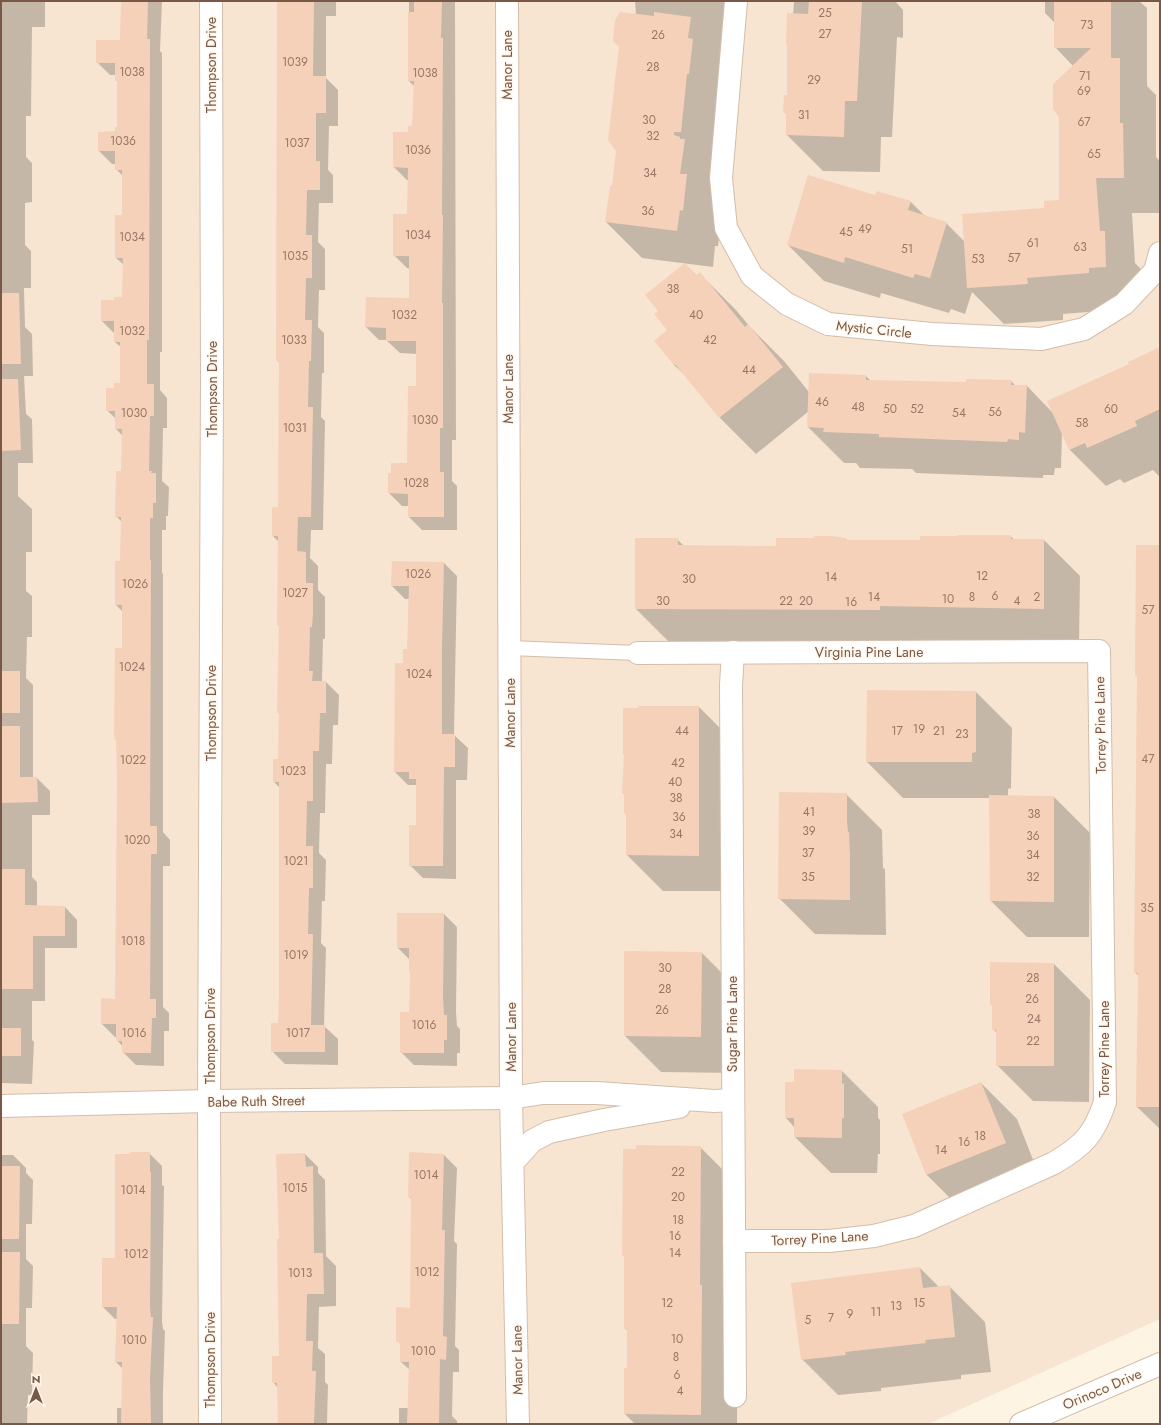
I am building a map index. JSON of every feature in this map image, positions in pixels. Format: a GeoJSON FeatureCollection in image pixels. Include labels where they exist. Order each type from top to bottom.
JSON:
{"type":"FeatureCollection","features":[{"type":"Feature","properties":{"kind":"street","name":"Thompson Drive"},"geometry":{"type":"LineString","coordinates":[[210,1424],[209,1102],[212,394],[211,1]]}},
{"type":"Feature","properties":{"kind":"street","name":"Manor Lane"},"geometry":{"type":"LineString","coordinates":[[506,1],[511,1098],[518,1424]]}},
{"type":"Feature","properties":{"kind":"street","name":"Mystic Circle"},"geometry":{"type":"LineString","coordinates":[[736,1],[721,178],[726,228],[752,276],[787,304],[828,324],[932,334],[1041,339],[1084,329],[1124,304],[1155,271],[1160,253]]}},
{"type":"Feature","properties":{"kind":"street","name":"Virginia Pine Lane"},"geometry":{"type":"LineString","coordinates":[[638,653],[1099,651]]}},
{"type":"Feature","properties":{"kind":"street","name":"Torrey Pine Lane"},"geometry":{"type":"LineString","coordinates":[[734,1242],[829,1241],[874,1236],[914,1226],[1054,1163],[1073,1152],[1087,1139],[1099,1121],[1105,1102],[1099,651]]}},
{"type":"Feature","properties":{"kind":"street","name":"Sugar Pine Lane"},"geometry":{"type":"LineString","coordinates":[[733,652],[723,1101],[734,1242],[735,1396]]}},
{"type":"Feature","properties":{"kind":"street","name":"Babe Ruth Street"},"geometry":{"type":"LineString","coordinates":[[1,1106],[511,1098],[543,1093],[597,1093],[723,1101]]}},
{"type":"Feature","properties":{"kind":"street"},"geometry":{"type":"LineString","coordinates":[[513,1162],[532,1141],[549,1132],[604,1120],[723,1101]]}},
{"type":"Feature","properties":{"kind":"street","name":"Orinoco Drive"},"geometry":{"type":"LineString","coordinates":[[1021,1424],[1160,1364]]}},
{"type":"Feature","properties":{"kind":"lane"},"geometry":{"type":"LineString","coordinates":[[509,648],[638,653]]}},
{"type":"Feature","properties":{"kind":"shaded area"},"geometry":{"type":"Polygon","coordinates":[[[1,1],[1160,1],[1160,1319],[928,1424],[1,1424],[1,1]]]}},
{"type":"Feature","properties":{"kind":"building"},"geometry":{"type":"Polygon","coordinates":[[[121,1],[148,1],[147,39],[150,39],[149,340],[147,340],[147,384],[154,384],[154,416],[150,416],[149,471],[152,471],[151,473],[156,473],[156,503],[153,503],[153,518],[150,518],[150,826],[157,826],[157,854],[151,854],[150,999],[156,999],[156,1018],[152,1018],[151,1053],[122,1053],[122,1041],[116,1041],[116,1024],[101,1024],[101,998],[115,999],[117,781],[116,739],[114,739],[115,648],[122,648],[122,605],[115,605],[115,561],[120,561],[121,517],[115,517],[116,471],[121,471],[122,429],[115,429],[115,411],[106,411],[106,388],[114,388],[114,383],[120,383],[120,342],[114,342],[114,321],[101,321],[101,300],[114,300],[114,297],[122,297],[123,258],[115,258],[115,215],[122,215],[122,170],[115,170],[115,151],[98,151],[98,132],[115,131],[115,127],[117,127],[117,81],[115,81],[115,63],[96,63],[96,40],[120,40],[121,1]]]}},
{"type":"Feature","properties":{"kind":"building"},"geometry":{"type":"Polygon","coordinates":[[[277,1],[314,1],[313,76],[326,76],[326,113],[316,113],[316,161],[320,161],[320,190],[307,190],[306,235],[312,235],[312,278],[306,278],[305,320],[312,320],[308,407],[313,407],[311,517],[298,517],[297,551],[306,552],[306,583],[313,583],[313,613],[312,627],[310,627],[309,671],[313,671],[312,681],[326,681],[326,713],[320,713],[319,751],[313,751],[313,801],[307,801],[306,846],[313,846],[313,888],[309,888],[308,934],[313,934],[311,1025],[325,1025],[325,1052],[271,1052],[271,1023],[278,1023],[279,998],[279,782],[273,782],[273,759],[278,759],[279,712],[277,712],[279,625],[277,625],[278,536],[272,536],[272,507],[278,507],[279,361],[276,361],[277,1]]]}},
{"type":"Feature","properties":{"kind":"building"},"geometry":{"type":"Polygon","coordinates":[[[414,1],[442,1],[443,428],[440,428],[440,472],[444,472],[444,517],[408,517],[408,494],[388,493],[388,473],[391,473],[391,463],[407,463],[408,386],[416,386],[416,341],[386,341],[386,328],[365,327],[366,297],[409,298],[409,256],[393,256],[393,214],[407,214],[408,168],[393,167],[393,132],[408,132],[408,126],[412,126],[414,81],[408,81],[408,12],[414,12],[414,1]]]}},
{"type":"Feature","properties":{"kind":"building"},"geometry":{"type":"Polygon","coordinates":[[[809,1],[862,1],[857,101],[845,101],[844,137],[786,135],[786,114],[783,112],[784,95],[787,95],[787,13],[808,14],[809,1]]]}},
{"type":"Feature","properties":{"kind":"building"},"geometry":{"type":"Polygon","coordinates":[[[1054,1],[1111,1],[1111,58],[1120,58],[1120,123],[1123,123],[1124,178],[1096,178],[1100,231],[1105,231],[1106,267],[1089,268],[1089,273],[1027,278],[1028,284],[967,288],[962,214],[1044,208],[1044,201],[1059,200],[1059,123],[1058,114],[1053,110],[1053,84],[1091,48],[1054,48],[1054,1]]]}},
{"type":"Feature","properties":{"kind":"building"},"geometry":{"type":"Polygon","coordinates":[[[620,12],[654,16],[654,12],[691,17],[688,38],[693,39],[689,74],[687,74],[681,132],[674,132],[674,135],[680,137],[680,139],[685,139],[680,174],[687,174],[683,211],[680,210],[677,231],[605,222],[610,186],[612,186],[616,151],[608,140],[619,47],[613,41],[615,20],[620,12]]]}},
{"type":"Feature","properties":{"kind":"building"},"geometry":{"type":"Polygon","coordinates":[[[808,175],[875,195],[877,191],[911,201],[908,210],[947,222],[930,278],[915,274],[913,278],[845,257],[844,263],[787,245],[808,175]]]}},
{"type":"Feature","properties":{"kind":"building"},"geometry":{"type":"Polygon","coordinates":[[[685,263],[696,275],[700,272],[745,327],[748,324],[783,367],[719,418],[675,364],[674,365],[654,341],[667,330],[654,314],[658,311],[645,295],[685,263]]]}},
{"type":"Feature","properties":{"kind":"building"},"geometry":{"type":"Polygon","coordinates":[[[1,293],[19,293],[21,364],[1,364],[1,293]]]}},
{"type":"Feature","properties":{"kind":"building"},"geometry":{"type":"Polygon","coordinates":[[[1160,347],[1160,409],[1135,421],[1137,426],[1087,448],[1085,443],[1069,450],[1047,401],[1129,364],[1128,362],[1160,347]]]}},
{"type":"Feature","properties":{"kind":"building"},"geometry":{"type":"Polygon","coordinates":[[[809,373],[866,375],[866,380],[966,382],[966,379],[1012,380],[1011,385],[1027,385],[1025,433],[1019,432],[1019,440],[1008,439],[1007,442],[879,437],[879,434],[823,432],[824,428],[807,427],[809,373]]]}},
{"type":"Feature","properties":{"kind":"building"},"geometry":{"type":"Polygon","coordinates":[[[1,379],[18,379],[21,450],[1,451],[1,379]]]}},
{"type":"Feature","properties":{"kind":"building"},"geometry":{"type":"Polygon","coordinates":[[[1011,535],[1011,539],[1044,539],[1044,609],[880,606],[880,610],[635,609],[635,538],[678,538],[678,545],[776,546],[776,538],[814,538],[814,536],[831,536],[846,538],[846,540],[920,540],[920,536],[1011,535]]]}},
{"type":"Feature","properties":{"kind":"building"},"geometry":{"type":"Polygon","coordinates":[[[1136,545],[1160,545],[1160,1107],[1136,1107],[1138,973],[1134,972],[1137,676],[1135,675],[1136,545]]]}},
{"type":"Feature","properties":{"kind":"building"},"geometry":{"type":"Polygon","coordinates":[[[392,561],[444,562],[442,734],[455,734],[455,767],[444,767],[443,866],[409,866],[409,825],[416,825],[416,779],[409,779],[409,772],[394,772],[395,663],[403,663],[403,649],[407,649],[409,586],[391,586],[392,561]]]}},
{"type":"Feature","properties":{"kind":"building"},"geometry":{"type":"Polygon","coordinates":[[[1,671],[20,671],[20,713],[1,713],[1,671]]]}},
{"type":"Feature","properties":{"kind":"building"},"geometry":{"type":"Polygon","coordinates":[[[867,690],[976,691],[976,752],[972,753],[972,762],[866,762],[867,690]]]}},
{"type":"Feature","properties":{"kind":"building"},"geometry":{"type":"Polygon","coordinates":[[[638,706],[699,706],[699,856],[626,855],[626,813],[624,813],[624,793],[622,793],[624,755],[623,708],[638,708],[638,706]]]}},
{"type":"Feature","properties":{"kind":"building"},"geometry":{"type":"Polygon","coordinates":[[[1,726],[20,726],[20,777],[37,777],[38,802],[1,803],[1,726]]]}},
{"type":"Feature","properties":{"kind":"building"},"geometry":{"type":"Polygon","coordinates":[[[779,792],[847,793],[847,821],[850,856],[850,900],[778,899],[779,792]]]}},
{"type":"Feature","properties":{"kind":"building"},"geometry":{"type":"Polygon","coordinates":[[[989,795],[1054,796],[1054,902],[990,901],[989,795]]]}},
{"type":"Feature","properties":{"kind":"building"},"geometry":{"type":"Polygon","coordinates":[[[1,869],[25,869],[25,905],[65,906],[65,936],[33,936],[33,989],[1,989],[1,869]]]}},
{"type":"Feature","properties":{"kind":"building"},"geometry":{"type":"Polygon","coordinates":[[[397,913],[444,913],[443,998],[444,1015],[447,1015],[447,1040],[444,1040],[444,1053],[400,1053],[400,1012],[409,1012],[410,972],[409,948],[397,948],[397,913]]]}},
{"type":"Feature","properties":{"kind":"building"},"geometry":{"type":"Polygon","coordinates":[[[624,951],[702,952],[701,1037],[624,1036],[624,951]]]}},
{"type":"Feature","properties":{"kind":"building"},"geometry":{"type":"Polygon","coordinates":[[[990,962],[1054,963],[1054,1066],[996,1066],[996,1030],[992,1030],[992,1004],[990,1004],[990,962]]]}},
{"type":"Feature","properties":{"kind":"building"},"geometry":{"type":"Polygon","coordinates":[[[1,1028],[21,1028],[21,1056],[1,1056],[1,1028]]]}},
{"type":"Feature","properties":{"kind":"building"},"geometry":{"type":"Polygon","coordinates":[[[794,1069],[842,1070],[842,1084],[844,1083],[844,1118],[842,1118],[842,1138],[794,1137],[794,1118],[785,1118],[785,1082],[794,1082],[794,1069]]]}},
{"type":"Feature","properties":{"kind":"building"},"geometry":{"type":"Polygon","coordinates":[[[981,1082],[1006,1143],[926,1175],[902,1114],[981,1082]]]}},
{"type":"Feature","properties":{"kind":"building"},"geometry":{"type":"Polygon","coordinates":[[[636,1145],[701,1146],[701,1415],[624,1414],[624,1368],[627,1368],[627,1329],[624,1329],[624,1255],[622,1255],[623,1149],[636,1149],[636,1145]]]}},
{"type":"Feature","properties":{"kind":"building"},"geometry":{"type":"Polygon","coordinates":[[[130,1152],[150,1152],[150,1307],[151,1317],[153,1317],[150,1378],[151,1424],[121,1424],[122,1362],[115,1362],[117,1307],[102,1307],[102,1258],[115,1258],[115,1154],[130,1154],[130,1152]]]}},
{"type":"Feature","properties":{"kind":"building"},"geometry":{"type":"Polygon","coordinates":[[[409,1152],[444,1154],[442,1230],[445,1230],[443,1336],[447,1337],[446,1360],[440,1359],[439,1424],[407,1424],[409,1362],[400,1362],[400,1342],[396,1342],[396,1307],[410,1308],[411,1197],[408,1197],[409,1152]]]}},
{"type":"Feature","properties":{"kind":"building"},"geometry":{"type":"Polygon","coordinates":[[[305,1153],[306,1167],[313,1166],[314,1253],[323,1253],[324,1294],[307,1294],[306,1341],[313,1341],[312,1371],[316,1371],[314,1424],[278,1424],[277,1383],[272,1383],[272,1356],[279,1356],[277,1239],[279,1239],[276,1154],[305,1153]]]}},
{"type":"Feature","properties":{"kind":"building"},"geometry":{"type":"Polygon","coordinates":[[[1,1166],[20,1166],[19,1239],[1,1239],[1,1166]]]}},
{"type":"Feature","properties":{"kind":"building"},"geometry":{"type":"Polygon","coordinates":[[[1,1252],[20,1252],[19,1324],[1,1324],[1,1252]]]}},
{"type":"Feature","properties":{"kind":"building"},"geometry":{"type":"Polygon","coordinates":[[[920,1267],[923,1288],[950,1285],[955,1337],[925,1340],[926,1343],[845,1352],[846,1355],[801,1360],[791,1283],[920,1267]]]}}]}
